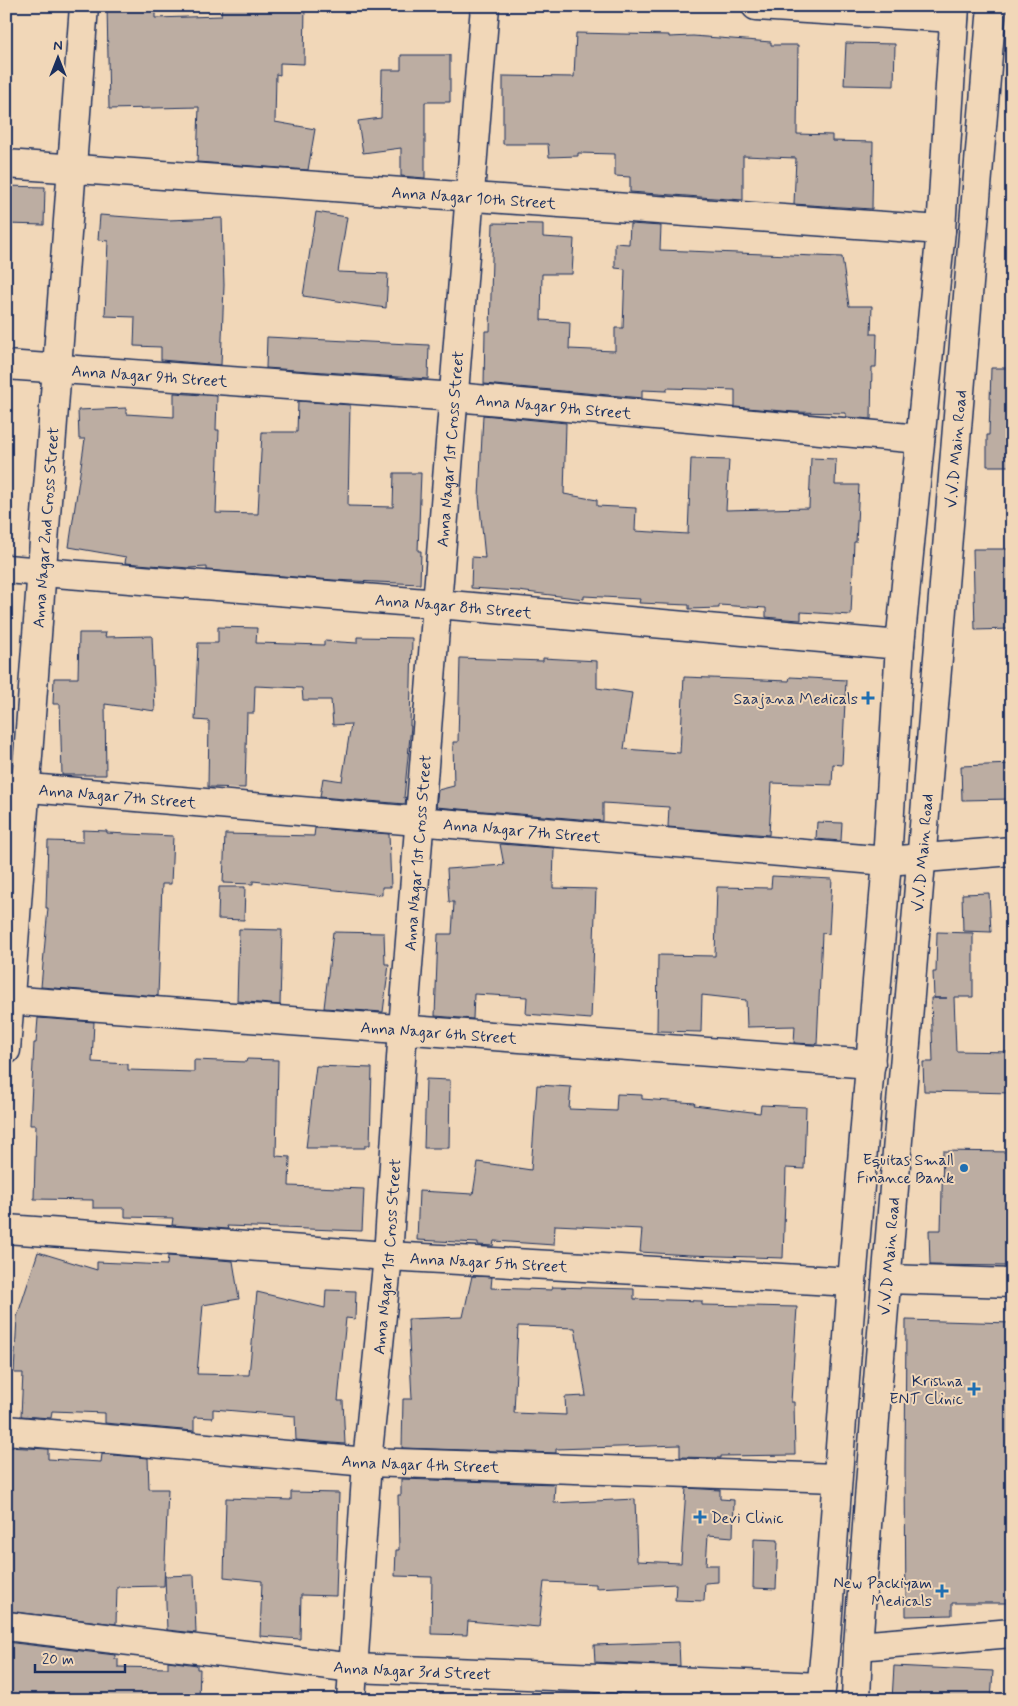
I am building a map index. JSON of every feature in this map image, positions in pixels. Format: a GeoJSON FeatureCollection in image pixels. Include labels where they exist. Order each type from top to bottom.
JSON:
{"type":"FeatureCollection","features":[{"type":"Feature","properties":{"kind":"street","name":"Anna Nagar 2nd Cross Street"},"geometry":{"type":"LineString","coordinates":[[6,1050],[16,787],[42,572],[84,6]]}},
{"type":"Feature","properties":{"kind":"street","name":"Anna Nagar 1st Cross Street"},"geometry":{"type":"LineString","coordinates":[[351,1700],[367,1462],[388,1256],[403,1028],[485,6]]}},
{"type":"Feature","properties":{"kind":"street"},"geometry":{"type":"LineString","coordinates":[[756,6],[955,12],[940,230],[900,645],[887,861],[852,1282],[821,1693]]}},
{"type":"Feature","properties":{"kind":"street","name":"V.V.D Main Road"},"geometry":{"type":"LineString","coordinates":[[856,1700],[858,1646],[887,1279],[992,6]]}},
{"type":"Feature","properties":{"kind":"street","name":"Anna Nagar 10th Street"},"geometry":{"type":"LineString","coordinates":[[6,164],[940,230]]}},
{"type":"Feature","properties":{"kind":"street","name":"Anna Nagar 9th Street"},"geometry":{"type":"LineString","coordinates":[[6,365],[454,397],[920,439]]}},
{"type":"Feature","properties":{"kind":"street","name":"Anna Nagar 8th Street"},"geometry":{"type":"LineString","coordinates":[[6,569],[438,604],[900,645]]}},
{"type":"Feature","properties":{"kind":"street","name":"Anna Nagar 7th Street"},"geometry":{"type":"LineString","coordinates":[[16,787],[887,861],[1012,851]]}},
{"type":"Feature","properties":{"kind":"street","name":"Anna Nagar 6th Street"},"geometry":{"type":"LineString","coordinates":[[8,1000],[871,1064]]}},
{"type":"Feature","properties":{"kind":"street","name":"Anna Nagar 5th Street"},"geometry":{"type":"LineString","coordinates":[[6,1229],[388,1256],[852,1282]]}},
{"type":"Feature","properties":{"kind":"street"},"geometry":{"type":"LineString","coordinates":[[887,1279],[1012,1284]]}},
{"type":"Feature","properties":{"kind":"street","name":"Anna Nagar 4th Street"},"geometry":{"type":"LineString","coordinates":[[6,1430],[367,1462],[837,1478]]}},
{"type":"Feature","properties":{"kind":"street","name":"Anna Nagar 3rd Street"},"geometry":{"type":"LineString","coordinates":[[6,1626],[354,1668],[821,1693]]}},
{"type":"Feature","properties":{"kind":"street"},"geometry":{"type":"LineString","coordinates":[[858,1646],[1012,1633]]}},
{"type":"Feature","properties":{"kind":"building"},"geometry":{"type":"Polygon","coordinates":[[[107,6],[155,6],[155,18],[221,16],[222,6],[305,6],[304,64],[280,63],[280,75],[276,74],[275,122],[315,129],[308,170],[197,162],[199,107],[109,109],[107,6]]]}},
{"type":"Feature","properties":{"kind":"building"},"geometry":{"type":"Polygon","coordinates":[[[576,33],[669,35],[669,37],[693,36],[771,42],[771,45],[798,45],[797,134],[832,135],[832,141],[873,142],[872,209],[794,204],[796,158],[743,156],[743,200],[630,192],[630,177],[615,176],[615,154],[578,153],[578,156],[549,157],[548,144],[503,144],[503,76],[574,77],[576,33]]]}},
{"type":"Feature","properties":{"kind":"building"},"geometry":{"type":"Polygon","coordinates":[[[846,43],[895,44],[894,86],[844,85],[846,43]]]}},
{"type":"Feature","properties":{"kind":"building"},"geometry":{"type":"Polygon","coordinates":[[[401,55],[450,55],[450,102],[425,102],[425,178],[401,176],[401,148],[363,153],[358,121],[381,118],[382,70],[401,70],[401,55]]]}},
{"type":"Feature","properties":{"kind":"building"},"geometry":{"type":"Polygon","coordinates":[[[6,186],[45,187],[44,225],[6,224],[6,186]]]}},
{"type":"Feature","properties":{"kind":"building"},"geometry":{"type":"Polygon","coordinates":[[[316,212],[347,217],[338,272],[388,274],[386,308],[303,296],[316,212]]]}},
{"type":"Feature","properties":{"kind":"building"},"geometry":{"type":"Polygon","coordinates":[[[100,215],[168,220],[222,218],[224,285],[221,365],[161,360],[161,347],[134,346],[135,317],[105,316],[108,241],[98,240],[100,215]]]}},
{"type":"Feature","properties":{"kind":"building"},"geometry":{"type":"Polygon","coordinates":[[[493,223],[543,224],[543,237],[574,239],[572,274],[542,274],[541,320],[570,322],[569,349],[615,351],[615,328],[623,328],[625,269],[615,268],[615,243],[629,244],[630,224],[661,226],[660,250],[842,257],[849,306],[872,306],[871,334],[877,334],[876,367],[872,367],[871,419],[846,417],[846,413],[794,412],[735,407],[735,390],[667,388],[667,391],[642,390],[642,398],[484,384],[485,331],[490,331],[493,223]]]}},
{"type":"Feature","properties":{"kind":"building"},"geometry":{"type":"Polygon","coordinates":[[[267,337],[429,345],[428,379],[266,368],[267,337]]]}},
{"type":"Feature","properties":{"kind":"building"},"geometry":{"type":"Polygon","coordinates":[[[991,368],[1012,368],[1012,466],[987,466],[991,368]]]}},
{"type":"Feature","properties":{"kind":"building"},"geometry":{"type":"Polygon","coordinates":[[[174,393],[217,396],[216,430],[219,430],[216,513],[258,514],[262,432],[297,432],[298,401],[350,405],[348,506],[393,507],[394,473],[421,473],[418,551],[421,551],[420,584],[333,580],[207,570],[207,567],[189,568],[125,563],[126,557],[69,547],[85,439],[79,439],[78,410],[126,408],[126,414],[174,417],[174,393]]]}},
{"type":"Feature","properties":{"kind":"building"},"geometry":{"type":"Polygon","coordinates":[[[483,415],[566,423],[564,494],[597,500],[597,506],[636,508],[635,531],[688,534],[691,459],[729,460],[726,510],[809,508],[811,458],[836,459],[835,485],[859,485],[851,615],[801,612],[801,620],[786,619],[766,617],[766,608],[719,605],[719,608],[689,609],[689,605],[639,603],[640,599],[584,596],[584,599],[518,591],[471,588],[472,557],[485,558],[479,497],[483,415]]]}},
{"type":"Feature","properties":{"kind":"building"},"geometry":{"type":"Polygon","coordinates":[[[973,549],[1012,549],[1012,623],[1010,629],[975,630],[973,549]]]}},
{"type":"Feature","properties":{"kind":"building"},"geometry":{"type":"Polygon","coordinates":[[[218,627],[257,628],[256,643],[324,645],[324,641],[357,643],[357,637],[412,638],[411,726],[405,804],[320,797],[323,778],[342,781],[351,724],[333,725],[331,700],[303,700],[302,688],[255,686],[254,713],[247,713],[245,788],[208,787],[209,721],[195,720],[198,643],[218,643],[218,627]]]}},
{"type":"Feature","properties":{"kind":"building"},"geometry":{"type":"Polygon","coordinates":[[[79,633],[106,633],[105,637],[152,636],[155,711],[105,704],[106,775],[62,775],[60,704],[53,704],[54,678],[78,678],[79,633]]]}},
{"type":"Feature","properties":{"kind":"building"},"geometry":{"type":"Polygon","coordinates":[[[460,658],[543,661],[543,658],[597,661],[597,688],[632,693],[624,749],[680,753],[684,677],[789,681],[790,677],[846,680],[842,765],[833,764],[832,785],[772,783],[769,835],[668,827],[669,807],[603,803],[603,821],[436,807],[438,790],[454,786],[453,742],[458,742],[460,658]]]}},
{"type":"Feature","properties":{"kind":"building"},"geometry":{"type":"Polygon","coordinates":[[[1012,764],[1012,799],[962,800],[961,766],[1012,764]]]}},
{"type":"Feature","properties":{"kind":"building"},"geometry":{"type":"Polygon","coordinates":[[[817,822],[842,823],[841,841],[816,839],[817,822]]]}},
{"type":"Feature","properties":{"kind":"building"},"geometry":{"type":"Polygon","coordinates":[[[315,828],[389,834],[391,887],[382,887],[382,895],[253,881],[253,884],[223,883],[225,834],[314,836],[315,828]]]}},
{"type":"Feature","properties":{"kind":"building"},"geometry":{"type":"Polygon","coordinates":[[[83,830],[173,836],[171,884],[162,884],[158,996],[41,987],[48,908],[46,908],[48,841],[83,842],[83,830]]]}},
{"type":"Feature","properties":{"kind":"building"},"geometry":{"type":"Polygon","coordinates":[[[500,844],[554,848],[553,888],[596,889],[591,1019],[526,1014],[527,997],[474,994],[473,1019],[435,1016],[438,934],[452,934],[454,902],[449,902],[447,869],[504,865],[500,844]]]}},
{"type":"Feature","properties":{"kind":"building"},"geometry":{"type":"Polygon","coordinates":[[[772,876],[832,879],[829,934],[822,933],[817,1044],[794,1043],[795,1026],[747,1027],[746,1000],[702,995],[701,1032],[657,1031],[658,955],[715,956],[717,887],[771,888],[772,876]]]}},
{"type":"Feature","properties":{"kind":"building"},"geometry":{"type":"Polygon","coordinates":[[[219,887],[245,887],[244,920],[218,919],[219,887]]]}},
{"type":"Feature","properties":{"kind":"building"},"geometry":{"type":"Polygon","coordinates":[[[989,893],[991,932],[963,931],[962,894],[989,893]]]}},
{"type":"Feature","properties":{"kind":"building"},"geometry":{"type":"Polygon","coordinates":[[[239,929],[282,930],[280,1005],[237,1001],[239,929]]]}},
{"type":"Feature","properties":{"kind":"building"},"geometry":{"type":"Polygon","coordinates":[[[333,932],[384,933],[385,964],[389,964],[383,1012],[324,1008],[333,932]]]}},
{"type":"Feature","properties":{"kind":"building"},"geometry":{"type":"Polygon","coordinates":[[[937,932],[973,933],[973,997],[954,997],[956,1051],[1012,1052],[1012,1093],[924,1091],[923,1062],[933,1062],[931,998],[934,998],[933,972],[936,972],[937,932]]]}},
{"type":"Feature","properties":{"kind":"building"},"geometry":{"type":"Polygon","coordinates":[[[38,1018],[94,1022],[92,1062],[128,1064],[128,1070],[194,1072],[194,1060],[246,1062],[247,1059],[278,1060],[276,1156],[290,1157],[289,1186],[364,1189],[362,1231],[227,1226],[228,1229],[172,1225],[173,1218],[125,1217],[125,1208],[93,1208],[93,1200],[34,1199],[36,1125],[30,1125],[34,1043],[36,1043],[38,1018]]]}},
{"type":"Feature","properties":{"kind":"building"},"geometry":{"type":"Polygon","coordinates":[[[316,1066],[372,1068],[370,1145],[365,1145],[365,1148],[306,1148],[316,1066]]]}},
{"type":"Feature","properties":{"kind":"building"},"geometry":{"type":"Polygon","coordinates":[[[426,1079],[450,1080],[449,1148],[424,1148],[426,1079]]]}},
{"type":"Feature","properties":{"kind":"building"},"geometry":{"type":"Polygon","coordinates":[[[537,1085],[571,1087],[569,1109],[616,1111],[617,1094],[642,1095],[642,1099],[695,1103],[694,1105],[760,1113],[761,1105],[806,1107],[804,1169],[786,1168],[783,1258],[640,1252],[642,1229],[555,1225],[554,1245],[494,1241],[493,1246],[478,1245],[478,1243],[417,1240],[419,1191],[473,1194],[478,1162],[531,1170],[537,1085]]]}},
{"type":"Feature","properties":{"kind":"building"},"geometry":{"type":"Polygon","coordinates":[[[943,1151],[1012,1152],[1012,1207],[1006,1207],[1008,1266],[930,1265],[929,1230],[941,1230],[943,1151]]]}},
{"type":"Feature","properties":{"kind":"building"},"geometry":{"type":"Polygon","coordinates":[[[38,1252],[97,1270],[97,1262],[167,1265],[168,1256],[233,1261],[239,1299],[203,1305],[197,1374],[249,1375],[257,1292],[325,1308],[326,1290],[356,1291],[355,1319],[346,1318],[338,1401],[343,1401],[345,1444],[296,1440],[295,1416],[213,1409],[213,1418],[194,1417],[194,1431],[105,1423],[105,1413],[52,1411],[51,1418],[21,1416],[23,1373],[14,1373],[17,1317],[38,1252]]]}},
{"type":"Feature","properties":{"kind":"building"},"geometry":{"type":"Polygon","coordinates":[[[472,1276],[492,1277],[491,1288],[552,1290],[552,1287],[634,1289],[634,1299],[702,1301],[702,1305],[797,1307],[791,1402],[794,1402],[795,1455],[721,1456],[721,1458],[680,1457],[680,1445],[556,1449],[556,1453],[402,1448],[403,1399],[412,1399],[408,1319],[463,1317],[472,1276]],[[518,1326],[514,1413],[566,1415],[565,1397],[586,1396],[575,1328],[518,1326]]]}},
{"type":"Feature","properties":{"kind":"building"},"geometry":{"type":"Polygon","coordinates":[[[906,1320],[1012,1323],[1012,1597],[1007,1597],[1007,1603],[952,1603],[952,1615],[906,1616],[906,1320]]]}},
{"type":"Feature","properties":{"kind":"building"},"geometry":{"type":"Polygon","coordinates":[[[6,1447],[48,1449],[48,1459],[101,1462],[102,1454],[148,1458],[149,1489],[168,1489],[164,1586],[117,1587],[116,1624],[6,1611],[6,1447]]]}},
{"type":"Feature","properties":{"kind":"building"},"geometry":{"type":"Polygon","coordinates":[[[401,1479],[555,1484],[554,1503],[635,1499],[637,1561],[681,1563],[686,1488],[720,1490],[720,1499],[734,1500],[733,1537],[708,1535],[706,1565],[718,1565],[718,1582],[705,1583],[704,1601],[675,1600],[676,1584],[596,1588],[596,1584],[544,1582],[539,1627],[468,1621],[467,1635],[431,1634],[432,1577],[395,1576],[396,1550],[399,1550],[398,1495],[401,1495],[401,1479]]]}},
{"type":"Feature","properties":{"kind":"building"},"geometry":{"type":"Polygon","coordinates":[[[291,1492],[339,1493],[336,1596],[301,1595],[300,1639],[260,1636],[262,1581],[224,1577],[226,1498],[291,1500],[291,1492]]]}},
{"type":"Feature","properties":{"kind":"building"},"geometry":{"type":"Polygon","coordinates":[[[754,1539],[778,1540],[776,1589],[753,1588],[754,1539]]]}},
{"type":"Feature","properties":{"kind":"building"},"geometry":{"type":"Polygon","coordinates":[[[194,1575],[196,1633],[167,1630],[165,1576],[194,1575]]]}},
{"type":"Feature","properties":{"kind":"building"},"geometry":{"type":"Polygon","coordinates":[[[6,1642],[115,1655],[115,1659],[118,1659],[118,1667],[168,1668],[168,1661],[197,1665],[197,1669],[200,1669],[199,1700],[6,1700],[6,1642]]]}},
{"type":"Feature","properties":{"kind":"building"},"geometry":{"type":"Polygon","coordinates":[[[679,1642],[680,1666],[595,1662],[594,1645],[679,1642]]]}},
{"type":"Feature","properties":{"kind":"building"},"geometry":{"type":"Polygon","coordinates":[[[894,1666],[993,1671],[991,1700],[892,1700],[894,1666]]]}},
{"type":"Feature","properties":{"kind":"building"},"geometry":{"type":"Polygon","coordinates":[[[595,1693],[619,1694],[619,1700],[595,1700],[595,1693]]]}},
{"type":"Feature","properties":{"kind":"place","name":"Saajana Medicals"},"geometry":{"type":"Point","coordinates":[868,698]}},
{"type":"Feature","properties":{"kind":"place","name":"Equitas Small Finance Bank"},"geometry":{"type":"Point","coordinates":[964,1168]}},
{"type":"Feature","properties":{"kind":"place","name":"Krishna ENT Clinic"},"geometry":{"type":"Point","coordinates":[974,1389]}},
{"type":"Feature","properties":{"kind":"place","name":"Devi Clinic"},"geometry":{"type":"Point","coordinates":[700,1517]}},
{"type":"Feature","properties":{"kind":"place","name":"New Packiyam Medicals"},"geometry":{"type":"Point","coordinates":[942,1591]}}]}
